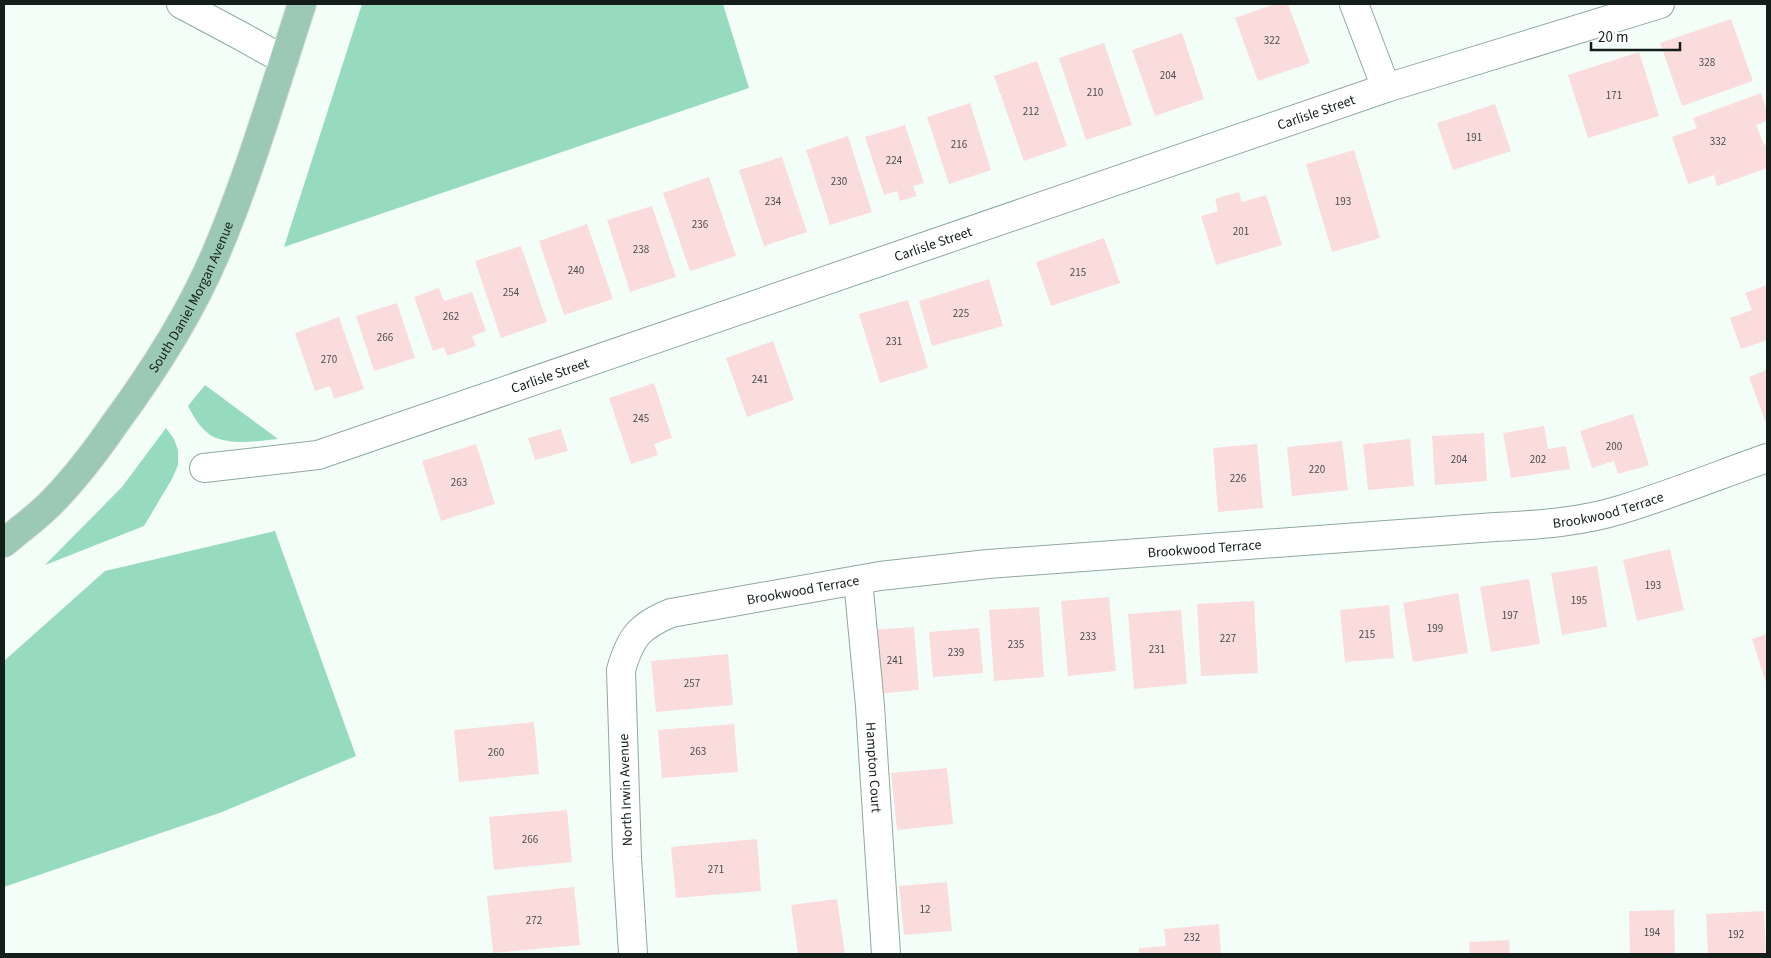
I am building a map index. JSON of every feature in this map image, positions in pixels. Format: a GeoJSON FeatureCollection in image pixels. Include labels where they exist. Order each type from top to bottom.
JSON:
{"type":"FeatureCollection","features":[{"type":"Feature","properties":{"kind":"main road","name":"South Daniel Morgan Avenue"},"geometry":{"type":"LineString","coordinates":[[4,543],[49,505],[82,470],[166,350],[193,302],[216,253],[248,166],[302,4]]}},
{"type":"Feature","properties":{"kind":"street"},"geometry":{"type":"LineString","coordinates":[[181,4],[284,60]]}},
{"type":"Feature","properties":{"kind":"street"},"geometry":{"type":"LineString","coordinates":[[1354,4],[1386,88]]}},
{"type":"Feature","properties":{"kind":"street","name":"Carlisle Street"},"geometry":{"type":"LineString","coordinates":[[204,468],[318,455],[1386,88],[1660,4]]}},
{"type":"Feature","properties":{"kind":"street","name":"Brookwood Terrace"},"geometry":{"type":"LineString","coordinates":[[640,630],[654,620],[671,614],[858,580],[988,564],[1486,528],[1538,526],[1622,509],[1767,458]]}},
{"type":"Feature","properties":{"kind":"street","name":"Hampton Court"},"geometry":{"type":"LineString","coordinates":[[858,580],[870,706],[886,954]]}},
{"type":"Feature","properties":{"kind":"street","name":"North Irwin Avenue"},"geometry":{"type":"LineString","coordinates":[[633,954],[627,857],[621,670],[627,649],[640,630]]}},
{"type":"Feature","properties":{"kind":"green space"},"geometry":{"type":"Polygon","coordinates":[[[362,4],[723,4],[749,88],[284,247],[362,4]]]}},
{"type":"Feature","properties":{"kind":"green space"},"geometry":{"type":"Polygon","coordinates":[[[205,385],[278,439],[247,442],[223,440],[211,436],[196,420],[188,406],[205,385]]]}},
{"type":"Feature","properties":{"kind":"green space"},"geometry":{"type":"Polygon","coordinates":[[[166,428],[174,439],[178,450],[178,465],[172,479],[144,526],[45,565],[122,487],[166,428]]]}},
{"type":"Feature","properties":{"kind":"green space"},"geometry":{"type":"Polygon","coordinates":[[[275,531],[356,756],[222,812],[4,887],[4,661],[105,571],[275,531]]]}},
{"type":"Feature","properties":{"kind":"building"},"geometry":{"type":"Polygon","coordinates":[[[1275,4],[1288,4],[1310,63],[1258,81],[1235,18],[1275,4]]]}},
{"type":"Feature","properties":{"kind":"building"},"geometry":{"type":"Polygon","coordinates":[[[1731,19],[1753,81],[1682,106],[1660,43],[1731,19]]]}},
{"type":"Feature","properties":{"kind":"building"},"geometry":{"type":"Polygon","coordinates":[[[1182,33],[1204,99],[1155,116],[1132,50],[1182,33]]]}},
{"type":"Feature","properties":{"kind":"building"},"geometry":{"type":"Polygon","coordinates":[[[1104,43],[1132,125],[1086,140],[1059,58],[1104,43]]]}},
{"type":"Feature","properties":{"kind":"building"},"geometry":{"type":"Polygon","coordinates":[[[1639,52],[1659,116],[1588,138],[1568,75],[1639,52]]]}},
{"type":"Feature","properties":{"kind":"building"},"geometry":{"type":"Polygon","coordinates":[[[1037,61],[1067,146],[1024,161],[994,76],[1037,61]]]}},
{"type":"Feature","properties":{"kind":"building"},"geometry":{"type":"Polygon","coordinates":[[[1761,93],[1767,111],[1767,121],[1756,125],[1764,145],[1767,144],[1767,168],[1717,186],[1714,175],[1688,184],[1672,137],[1697,128],[1693,118],[1761,93]]]}},
{"type":"Feature","properties":{"kind":"building"},"geometry":{"type":"Polygon","coordinates":[[[970,103],[991,170],[949,184],[927,117],[970,103]]]}},
{"type":"Feature","properties":{"kind":"building"},"geometry":{"type":"Polygon","coordinates":[[[1495,104],[1511,151],[1453,170],[1437,123],[1495,104]]]}},
{"type":"Feature","properties":{"kind":"building"},"geometry":{"type":"Polygon","coordinates":[[[905,125],[924,183],[913,186],[917,196],[900,201],[897,191],[884,195],[865,137],[905,125]]]}},
{"type":"Feature","properties":{"kind":"building"},"geometry":{"type":"Polygon","coordinates":[[[848,136],[872,212],[830,225],[806,150],[848,136]]]}},
{"type":"Feature","properties":{"kind":"building"},"geometry":{"type":"Polygon","coordinates":[[[1354,150],[1380,238],[1332,252],[1306,164],[1354,150]]]}},
{"type":"Feature","properties":{"kind":"building"},"geometry":{"type":"Polygon","coordinates":[[[782,157],[807,232],[764,246],[739,170],[782,157]]]}},
{"type":"Feature","properties":{"kind":"building"},"geometry":{"type":"Polygon","coordinates":[[[709,177],[736,256],[690,271],[663,193],[709,177]]]}},
{"type":"Feature","properties":{"kind":"building"},"geometry":{"type":"Polygon","coordinates":[[[1239,192],[1242,202],[1266,195],[1282,245],[1216,265],[1201,216],[1218,211],[1215,199],[1239,192]]]}},
{"type":"Feature","properties":{"kind":"building"},"geometry":{"type":"Polygon","coordinates":[[[652,206],[676,277],[630,292],[607,220],[652,206]]]}},
{"type":"Feature","properties":{"kind":"building"},"geometry":{"type":"Polygon","coordinates":[[[587,224],[613,299],[564,315],[539,241],[587,224]]]}},
{"type":"Feature","properties":{"kind":"building"},"geometry":{"type":"Polygon","coordinates":[[[1104,238],[1120,283],[1051,306],[1036,262],[1104,238]]]}},
{"type":"Feature","properties":{"kind":"building"},"geometry":{"type":"Polygon","coordinates":[[[521,246],[547,322],[501,338],[475,261],[521,246]]]}},
{"type":"Feature","properties":{"kind":"building"},"geometry":{"type":"Polygon","coordinates":[[[989,279],[1003,326],[932,346],[919,301],[989,279]]]}},
{"type":"Feature","properties":{"kind":"building"},"geometry":{"type":"Polygon","coordinates":[[[1767,285],[1767,340],[1741,349],[1730,318],[1752,310],[1745,293],[1767,285]]]}},
{"type":"Feature","properties":{"kind":"building"},"geometry":{"type":"Polygon","coordinates":[[[439,288],[444,301],[472,292],[486,331],[472,336],[476,346],[447,356],[444,347],[433,351],[414,297],[439,288]]]}},
{"type":"Feature","properties":{"kind":"building"},"geometry":{"type":"Polygon","coordinates":[[[908,300],[928,368],[880,383],[859,314],[908,300]]]}},
{"type":"Feature","properties":{"kind":"building"},"geometry":{"type":"Polygon","coordinates":[[[397,303],[415,358],[374,371],[356,316],[397,303]]]}},
{"type":"Feature","properties":{"kind":"building"},"geometry":{"type":"Polygon","coordinates":[[[339,317],[364,389],[334,399],[330,386],[315,391],[295,333],[339,317]]]}},
{"type":"Feature","properties":{"kind":"building"},"geometry":{"type":"Polygon","coordinates":[[[773,341],[794,400],[747,417],[726,358],[773,341]]]}},
{"type":"Feature","properties":{"kind":"building"},"geometry":{"type":"Polygon","coordinates":[[[1767,370],[1767,426],[1749,377],[1767,370]]]}},
{"type":"Feature","properties":{"kind":"building"},"geometry":{"type":"Polygon","coordinates":[[[654,383],[672,438],[654,444],[658,455],[631,464],[609,398],[654,383]]]}},
{"type":"Feature","properties":{"kind":"building"},"geometry":{"type":"Polygon","coordinates":[[[1633,414],[1649,465],[1618,474],[1614,461],[1592,468],[1580,431],[1633,414]]]}},
{"type":"Feature","properties":{"kind":"building"},"geometry":{"type":"Polygon","coordinates":[[[1544,426],[1548,449],[1566,446],[1570,469],[1511,478],[1503,433],[1544,426]]]}},
{"type":"Feature","properties":{"kind":"building"},"geometry":{"type":"Polygon","coordinates":[[[561,429],[568,451],[535,460],[528,438],[561,429]]]}},
{"type":"Feature","properties":{"kind":"building"},"geometry":{"type":"Polygon","coordinates":[[[1484,433],[1487,481],[1435,485],[1432,436],[1484,433]]]}},
{"type":"Feature","properties":{"kind":"building"},"geometry":{"type":"Polygon","coordinates":[[[1410,439],[1414,486],[1368,490],[1363,444],[1410,439]]]}},
{"type":"Feature","properties":{"kind":"building"},"geometry":{"type":"Polygon","coordinates":[[[1342,441],[1348,490],[1292,496],[1287,447],[1342,441]]]}},
{"type":"Feature","properties":{"kind":"building"},"geometry":{"type":"Polygon","coordinates":[[[476,444],[495,504],[441,521],[422,461],[476,444]]]}},
{"type":"Feature","properties":{"kind":"building"},"geometry":{"type":"Polygon","coordinates":[[[1257,444],[1263,508],[1218,512],[1213,448],[1257,444]]]}},
{"type":"Feature","properties":{"kind":"building"},"geometry":{"type":"Polygon","coordinates":[[[1670,549],[1684,610],[1637,621],[1623,560],[1670,549]]]}},
{"type":"Feature","properties":{"kind":"building"},"geometry":{"type":"Polygon","coordinates":[[[1597,566],[1607,627],[1562,635],[1551,573],[1597,566]]]}},
{"type":"Feature","properties":{"kind":"building"},"geometry":{"type":"Polygon","coordinates":[[[1529,579],[1540,644],[1491,652],[1480,587],[1529,579]]]}},
{"type":"Feature","properties":{"kind":"building"},"geometry":{"type":"Polygon","coordinates":[[[1458,593],[1468,653],[1413,662],[1403,603],[1458,593]]]}},
{"type":"Feature","properties":{"kind":"building"},"geometry":{"type":"Polygon","coordinates":[[[1109,597],[1116,671],[1068,676],[1061,601],[1109,597]]]}},
{"type":"Feature","properties":{"kind":"building"},"geometry":{"type":"Polygon","coordinates":[[[1254,601],[1258,673],[1201,676],[1197,604],[1254,601]]]}},
{"type":"Feature","properties":{"kind":"building"},"geometry":{"type":"Polygon","coordinates":[[[1389,605],[1394,658],[1345,662],[1340,610],[1389,605]]]}},
{"type":"Feature","properties":{"kind":"building"},"geometry":{"type":"Polygon","coordinates":[[[1039,607],[1044,677],[994,681],[989,610],[1039,607]]]}},
{"type":"Feature","properties":{"kind":"building"},"geometry":{"type":"Polygon","coordinates":[[[1181,610],[1187,684],[1134,689],[1128,614],[1181,610]]]}},
{"type":"Feature","properties":{"kind":"building"},"geometry":{"type":"Polygon","coordinates":[[[914,627],[919,690],[877,694],[871,630],[914,627]]]}},
{"type":"Feature","properties":{"kind":"building"},"geometry":{"type":"Polygon","coordinates":[[[979,628],[983,673],[933,677],[929,632],[979,628]]]}},
{"type":"Feature","properties":{"kind":"building"},"geometry":{"type":"Polygon","coordinates":[[[1767,634],[1767,686],[1752,639],[1767,634]]]}},
{"type":"Feature","properties":{"kind":"building"},"geometry":{"type":"Polygon","coordinates":[[[728,654],[733,705],[656,712],[651,661],[728,654]]]}},
{"type":"Feature","properties":{"kind":"building"},"geometry":{"type":"Polygon","coordinates":[[[534,722],[539,774],[459,782],[454,730],[534,722]]]}},
{"type":"Feature","properties":{"kind":"building"},"geometry":{"type":"Polygon","coordinates":[[[734,724],[738,772],[662,778],[658,730],[734,724]]]}},
{"type":"Feature","properties":{"kind":"building"},"geometry":{"type":"Polygon","coordinates":[[[947,768],[953,824],[897,830],[891,773],[947,768]]]}},
{"type":"Feature","properties":{"kind":"building"},"geometry":{"type":"Polygon","coordinates":[[[567,810],[572,862],[494,870],[489,817],[567,810]]]}},
{"type":"Feature","properties":{"kind":"building"},"geometry":{"type":"Polygon","coordinates":[[[757,839],[761,891],[676,898],[671,847],[757,839]]]}},
{"type":"Feature","properties":{"kind":"building"},"geometry":{"type":"Polygon","coordinates":[[[947,882],[952,931],[904,935],[899,886],[947,882]]]}},
{"type":"Feature","properties":{"kind":"building"},"geometry":{"type":"Polygon","coordinates":[[[574,887],[580,945],[493,953],[487,896],[574,887]]]}},
{"type":"Feature","properties":{"kind":"building"},"geometry":{"type":"Polygon","coordinates":[[[837,899],[845,954],[798,954],[791,905],[837,899]]]}},
{"type":"Feature","properties":{"kind":"building"},"geometry":{"type":"Polygon","coordinates":[[[1674,910],[1675,954],[1630,954],[1629,911],[1674,910]]]}},
{"type":"Feature","properties":{"kind":"building"},"geometry":{"type":"Polygon","coordinates":[[[1764,911],[1766,954],[1708,954],[1706,914],[1764,911]]]}},
{"type":"Feature","properties":{"kind":"building"},"geometry":{"type":"Polygon","coordinates":[[[1219,924],[1221,954],[1139,954],[1139,948],[1166,946],[1164,929],[1219,924]]]}},
{"type":"Feature","properties":{"kind":"building"},"geometry":{"type":"Polygon","coordinates":[[[1509,940],[1510,954],[1470,954],[1469,942],[1509,940]]]}}]}
